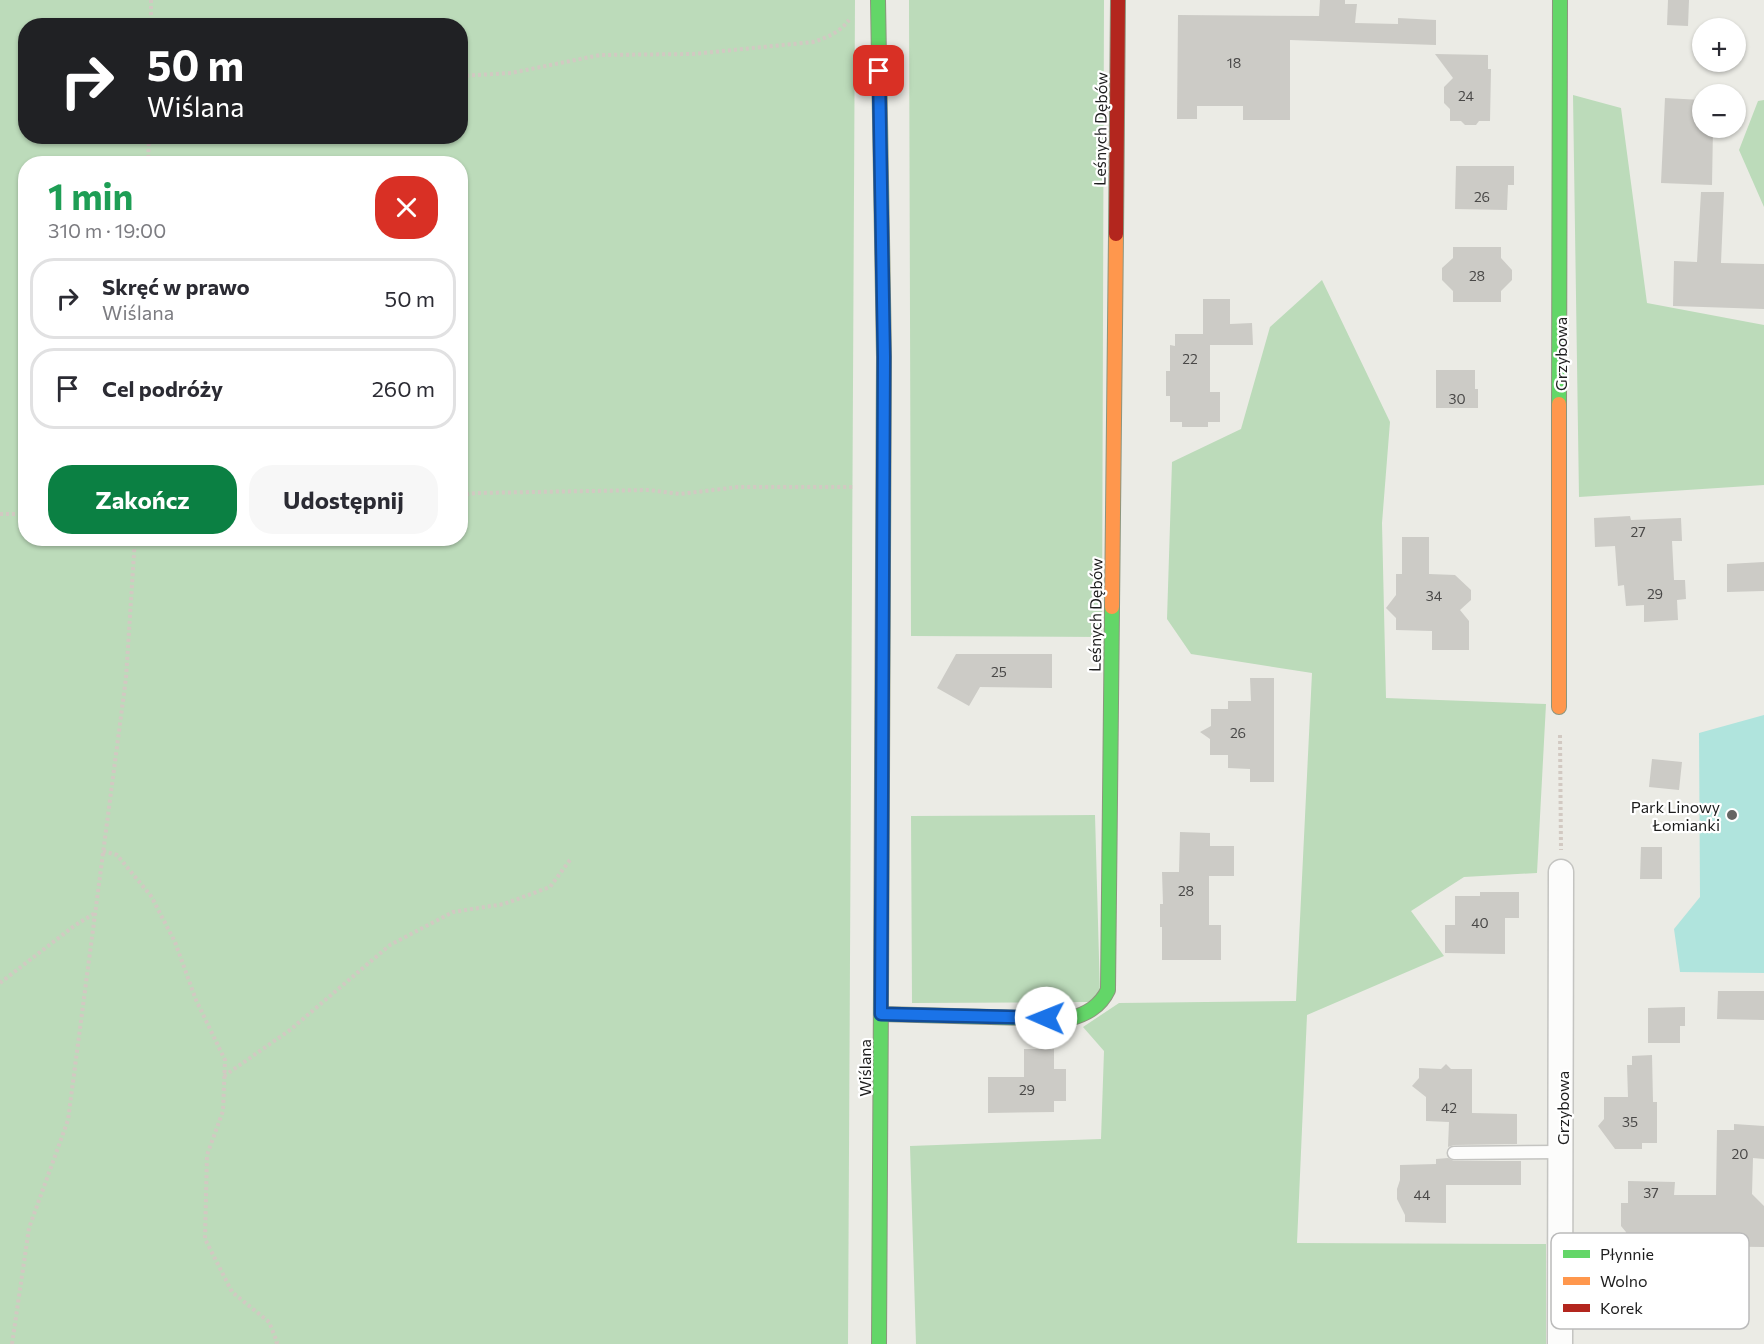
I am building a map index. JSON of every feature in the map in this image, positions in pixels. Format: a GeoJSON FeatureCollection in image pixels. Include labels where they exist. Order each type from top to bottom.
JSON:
{"type":"FeatureCollection","features":[{"type":"Feature","properties":{"kind":"street","name":"Wiślana"},"geometry":{"type":"LineString","coordinates":[[878,0],[884,357],[879,1344]]}},
{"type":"Feature","properties":{"kind":"street","name":"Leśnych Dębów"},"geometry":{"type":"LineString","coordinates":[[881,1014],[1070,1019],[1086,1014],[1104,1001],[1108,990],[1118,0]]}},
{"type":"Feature","properties":{"kind":"street","name":"Grzybowa"},"geometry":{"type":"LineString","coordinates":[[1559,707],[1560,0]]}},
{"type":"Feature","properties":{"kind":"street","name":"Grzybowa"},"geometry":{"type":"LineString","coordinates":[[1561,1233],[1562,872]]}},
{"type":"Feature","properties":{"kind":"street","name":"Grzybowa"},"geometry":{"type":"LineString","coordinates":[[1560,1329],[1560,1344]]}},
{"type":"Feature","properties":{"kind":"lane"},"geometry":{"type":"LineString","coordinates":[[1454,1153],[1562,1152]]}},
{"type":"Feature","properties":{"kind":"path"},"geometry":{"type":"LineString","coordinates":[[151,0],[151,18]]}},
{"type":"Feature","properties":{"kind":"path"},"geometry":{"type":"LineString","coordinates":[[468,76],[511,73],[600,55],[693,54],[813,42],[842,30],[851,16]]}},
{"type":"Feature","properties":{"kind":"path"},"geometry":{"type":"LineString","coordinates":[[468,494],[649,490],[680,494],[738,486],[883,487]]}},
{"type":"Feature","properties":{"kind":"path"},"geometry":{"type":"LineString","coordinates":[[0,514],[18,514]]}},
{"type":"Feature","properties":{"kind":"path"},"geometry":{"type":"LineString","coordinates":[[12,1344],[29,1228],[68,1120],[126,678],[134,546]]}},
{"type":"Feature","properties":{"kind":"path"},"geometry":{"type":"LineString","coordinates":[[1559,707],[1562,872]]}},
{"type":"Feature","properties":{"kind":"path"},"geometry":{"type":"LineString","coordinates":[[103,851],[117,855],[151,896],[175,942],[196,1000],[225,1060],[223,1111],[207,1155],[205,1239],[232,1292],[269,1322],[276,1344]]}},
{"type":"Feature","properties":{"kind":"path"},"geometry":{"type":"LineString","coordinates":[[224,1076],[290,1030],[390,945],[453,912],[504,903],[550,887],[570,861]]}},
{"type":"Feature","properties":{"kind":"path"},"geometry":{"type":"LineString","coordinates":[[0,983],[74,926],[95,913]]}},
{"type":"Feature","properties":{"kind":"green space"},"geometry":{"type":"Polygon","coordinates":[[[0,0],[855,0],[848,1344],[0,1344],[0,0]]]}},
{"type":"Feature","properties":{"kind":"green space"},"geometry":{"type":"Polygon","coordinates":[[[909,0],[1104,0],[1102,637],[911,636],[909,0]]]}},
{"type":"Feature","properties":{"kind":"green space"},"geometry":{"type":"Polygon","coordinates":[[[1573,95],[1621,108],[1647,303],[1764,325],[1764,485],[1579,497],[1573,95]]]}},
{"type":"Feature","properties":{"kind":"green space"},"geometry":{"type":"Polygon","coordinates":[[[1764,100],[1764,207],[1739,150],[1744,138],[1746,138],[1746,132],[1758,101],[1764,100]]]}},
{"type":"Feature","properties":{"kind":"green space"},"geometry":{"type":"Polygon","coordinates":[[[1322,280],[1390,422],[1382,523],[1386,698],[1546,704],[1537,873],[1464,877],[1411,911],[1444,956],[1307,1015],[1297,1243],[1546,1244],[1546,1344],[916,1344],[910,1146],[1101,1139],[1104,1051],[1083,1027],[1119,1003],[1296,1001],[1312,673],[1191,654],[1167,619],[1172,462],[1241,429],[1270,327],[1322,280]]]}},
{"type":"Feature","properties":{"kind":"green space"},"geometry":{"type":"Polygon","coordinates":[[[1095,815],[1100,994],[1088,1002],[912,1003],[911,816],[1095,815]]]}},
{"type":"Feature","properties":{"kind":"shaded area","name":"Park Linowy Łomianki"},"geometry":{"type":"Polygon","coordinates":[[[1764,715],[1764,973],[1680,972],[1674,929],[1700,897],[1699,733],[1764,715]]]}},
{"type":"Feature","properties":{"kind":"building"},"geometry":{"type":"Polygon","coordinates":[[[1320,0],[1345,0],[1345,4],[1357,4],[1355,23],[1398,24],[1398,18],[1436,20],[1436,45],[1290,40],[1290,120],[1243,120],[1243,106],[1197,106],[1197,119],[1177,119],[1178,15],[1319,16],[1320,0]]]}},
{"type":"Feature","properties":{"kind":"building"},"geometry":{"type":"Polygon","coordinates":[[[1668,0],[1689,0],[1688,26],[1667,25],[1668,0]]]}},
{"type":"Feature","properties":{"kind":"building"},"geometry":{"type":"Polygon","coordinates":[[[1435,54],[1488,55],[1488,69],[1491,69],[1490,121],[1465,125],[1461,121],[1450,121],[1450,109],[1444,103],[1444,87],[1453,78],[1435,54]]]}},
{"type":"Feature","properties":{"kind":"building"},"geometry":{"type":"Polygon","coordinates":[[[1665,98],[1692,99],[1692,138],[1713,138],[1712,185],[1661,183],[1665,98]]]}},
{"type":"Feature","properties":{"kind":"building"},"geometry":{"type":"Polygon","coordinates":[[[1456,166],[1514,166],[1514,185],[1508,185],[1507,210],[1455,209],[1456,166]]]}},
{"type":"Feature","properties":{"kind":"building"},"geometry":{"type":"Polygon","coordinates":[[[1701,192],[1724,192],[1721,263],[1764,264],[1764,309],[1673,306],[1674,261],[1697,262],[1701,192]]]}},
{"type":"Feature","properties":{"kind":"building"},"geometry":{"type":"Polygon","coordinates":[[[1453,247],[1501,247],[1501,258],[1512,270],[1512,280],[1501,291],[1501,302],[1453,302],[1453,291],[1442,280],[1442,268],[1453,258],[1453,247]]]}},
{"type":"Feature","properties":{"kind":"building"},"geometry":{"type":"Polygon","coordinates":[[[1203,299],[1230,299],[1230,324],[1252,323],[1253,345],[1210,345],[1210,392],[1220,392],[1220,422],[1208,422],[1208,427],[1182,427],[1182,422],[1170,422],[1170,396],[1166,396],[1166,371],[1170,371],[1170,345],[1175,346],[1175,334],[1203,334],[1203,299]]]}},
{"type":"Feature","properties":{"kind":"building"},"geometry":{"type":"Polygon","coordinates":[[[1436,370],[1475,370],[1478,408],[1436,408],[1436,370]]]}},
{"type":"Feature","properties":{"kind":"building"},"geometry":{"type":"Polygon","coordinates":[[[1630,516],[1631,520],[1681,518],[1682,541],[1672,541],[1674,580],[1685,580],[1686,599],[1677,600],[1678,620],[1644,622],[1644,605],[1626,606],[1624,585],[1618,586],[1615,546],[1595,547],[1594,518],[1630,516]]]}},
{"type":"Feature","properties":{"kind":"building"},"geometry":{"type":"Polygon","coordinates":[[[1402,537],[1429,537],[1429,574],[1455,575],[1471,590],[1471,600],[1460,610],[1469,621],[1469,650],[1432,650],[1432,631],[1396,630],[1396,618],[1386,608],[1396,595],[1396,574],[1402,574],[1402,537]]]}},
{"type":"Feature","properties":{"kind":"building"},"geometry":{"type":"Polygon","coordinates":[[[1764,562],[1764,591],[1727,592],[1727,564],[1764,562]]]}},
{"type":"Feature","properties":{"kind":"building"},"geometry":{"type":"Polygon","coordinates":[[[956,654],[1052,654],[1052,688],[980,687],[969,706],[937,688],[956,654]]]}},
{"type":"Feature","properties":{"kind":"building"},"geometry":{"type":"Polygon","coordinates":[[[1250,678],[1274,678],[1274,782],[1250,782],[1250,769],[1228,768],[1228,755],[1210,755],[1210,739],[1200,732],[1211,726],[1211,709],[1228,709],[1228,701],[1251,701],[1250,678]]]}},
{"type":"Feature","properties":{"kind":"building"},"geometry":{"type":"Polygon","coordinates":[[[1652,759],[1682,762],[1679,790],[1649,787],[1652,759]]]}},
{"type":"Feature","properties":{"kind":"building"},"geometry":{"type":"Polygon","coordinates":[[[1180,832],[1210,833],[1210,846],[1234,846],[1234,876],[1209,876],[1209,925],[1221,925],[1221,960],[1162,960],[1160,904],[1163,904],[1162,872],[1179,872],[1180,832]]]}},
{"type":"Feature","properties":{"kind":"building"},"geometry":{"type":"Polygon","coordinates":[[[1641,847],[1662,847],[1662,879],[1640,879],[1641,847]]]}},
{"type":"Feature","properties":{"kind":"building"},"geometry":{"type":"Polygon","coordinates":[[[1480,892],[1519,892],[1519,918],[1505,918],[1505,954],[1445,953],[1445,925],[1455,925],[1455,896],[1480,896],[1480,892]]]}},
{"type":"Feature","properties":{"kind":"building"},"geometry":{"type":"Polygon","coordinates":[[[1718,991],[1764,991],[1764,1020],[1717,1019],[1718,991]]]}},
{"type":"Feature","properties":{"kind":"building"},"geometry":{"type":"Polygon","coordinates":[[[1685,1007],[1685,1026],[1680,1026],[1680,1043],[1648,1043],[1648,1008],[1685,1007]]]}},
{"type":"Feature","properties":{"kind":"building"},"geometry":{"type":"Polygon","coordinates":[[[1024,1049],[1054,1049],[1054,1069],[1066,1069],[1066,1101],[1054,1101],[1054,1112],[988,1113],[988,1077],[1024,1077],[1024,1049]]]}},
{"type":"Feature","properties":{"kind":"building"},"geometry":{"type":"Polygon","coordinates":[[[1652,1055],[1653,1102],[1657,1102],[1657,1143],[1642,1143],[1642,1149],[1615,1149],[1598,1126],[1604,1119],[1604,1097],[1628,1097],[1627,1065],[1632,1065],[1632,1056],[1652,1055]]]}},
{"type":"Feature","properties":{"kind":"building"},"geometry":{"type":"Polygon","coordinates":[[[1446,1064],[1451,1069],[1472,1069],[1472,1113],[1517,1114],[1517,1144],[1448,1147],[1449,1122],[1426,1121],[1426,1097],[1412,1086],[1419,1078],[1419,1068],[1441,1069],[1446,1064]]]}},
{"type":"Feature","properties":{"kind":"building"},"geometry":{"type":"Polygon","coordinates":[[[1734,1124],[1764,1126],[1764,1159],[1753,1158],[1752,1194],[1764,1206],[1764,1247],[1749,1247],[1749,1233],[1626,1233],[1621,1226],[1621,1203],[1628,1203],[1628,1181],[1675,1182],[1674,1195],[1716,1195],[1717,1130],[1734,1130],[1734,1124]]]}},
{"type":"Feature","properties":{"kind":"building"},"geometry":{"type":"Polygon","coordinates":[[[1448,1158],[1454,1161],[1521,1161],[1521,1185],[1446,1185],[1446,1223],[1405,1222],[1405,1215],[1397,1199],[1400,1165],[1436,1164],[1436,1159],[1448,1158]]]}},
{"type":"Feature","properties":{"kind":"traffic: fast"},"geometry":{"type":"LineString","coordinates":[[878,0],[884,357],[883,560]]}},
{"type":"Feature","properties":{"kind":"traffic: fast"},"geometry":{"type":"LineString","coordinates":[[1559,404],[1560,0]]}},
{"type":"Feature","properties":{"kind":"traffic: fast"},"geometry":{"type":"LineString","coordinates":[[881,1014],[1069,1019],[1092,1009],[1105,996],[1108,990],[1112,607]]}},
{"type":"Feature","properties":{"kind":"traffic: fast"},"geometry":{"type":"LineString","coordinates":[[879,1344],[881,992]]}},
{"type":"Feature","properties":{"kind":"traffic: slow"},"geometry":{"type":"LineString","coordinates":[[1112,607],[1116,234]]}},
{"type":"Feature","properties":{"kind":"traffic: slow"},"geometry":{"type":"LineString","coordinates":[[1559,404],[1559,707]]}},
{"type":"Feature","properties":{"kind":"traffic: slow"},"geometry":{"type":"LineString","coordinates":[[881,992],[883,560]]}},
{"type":"Feature","properties":{"kind":"traffic: jam"},"geometry":{"type":"LineString","coordinates":[[1116,234],[1118,0]]}},
{"type":"Feature","properties":{"kind":"place","name":"Park Linowy Łomianki"},"geometry":{"type":"Point","coordinates":[1732,815]}},
{"type":"Feature","properties":{"kind":"route"},"geometry":{"type":"LineString","coordinates":[[879,71],[884,357],[881,1014],[1046,1018]]}}]}
